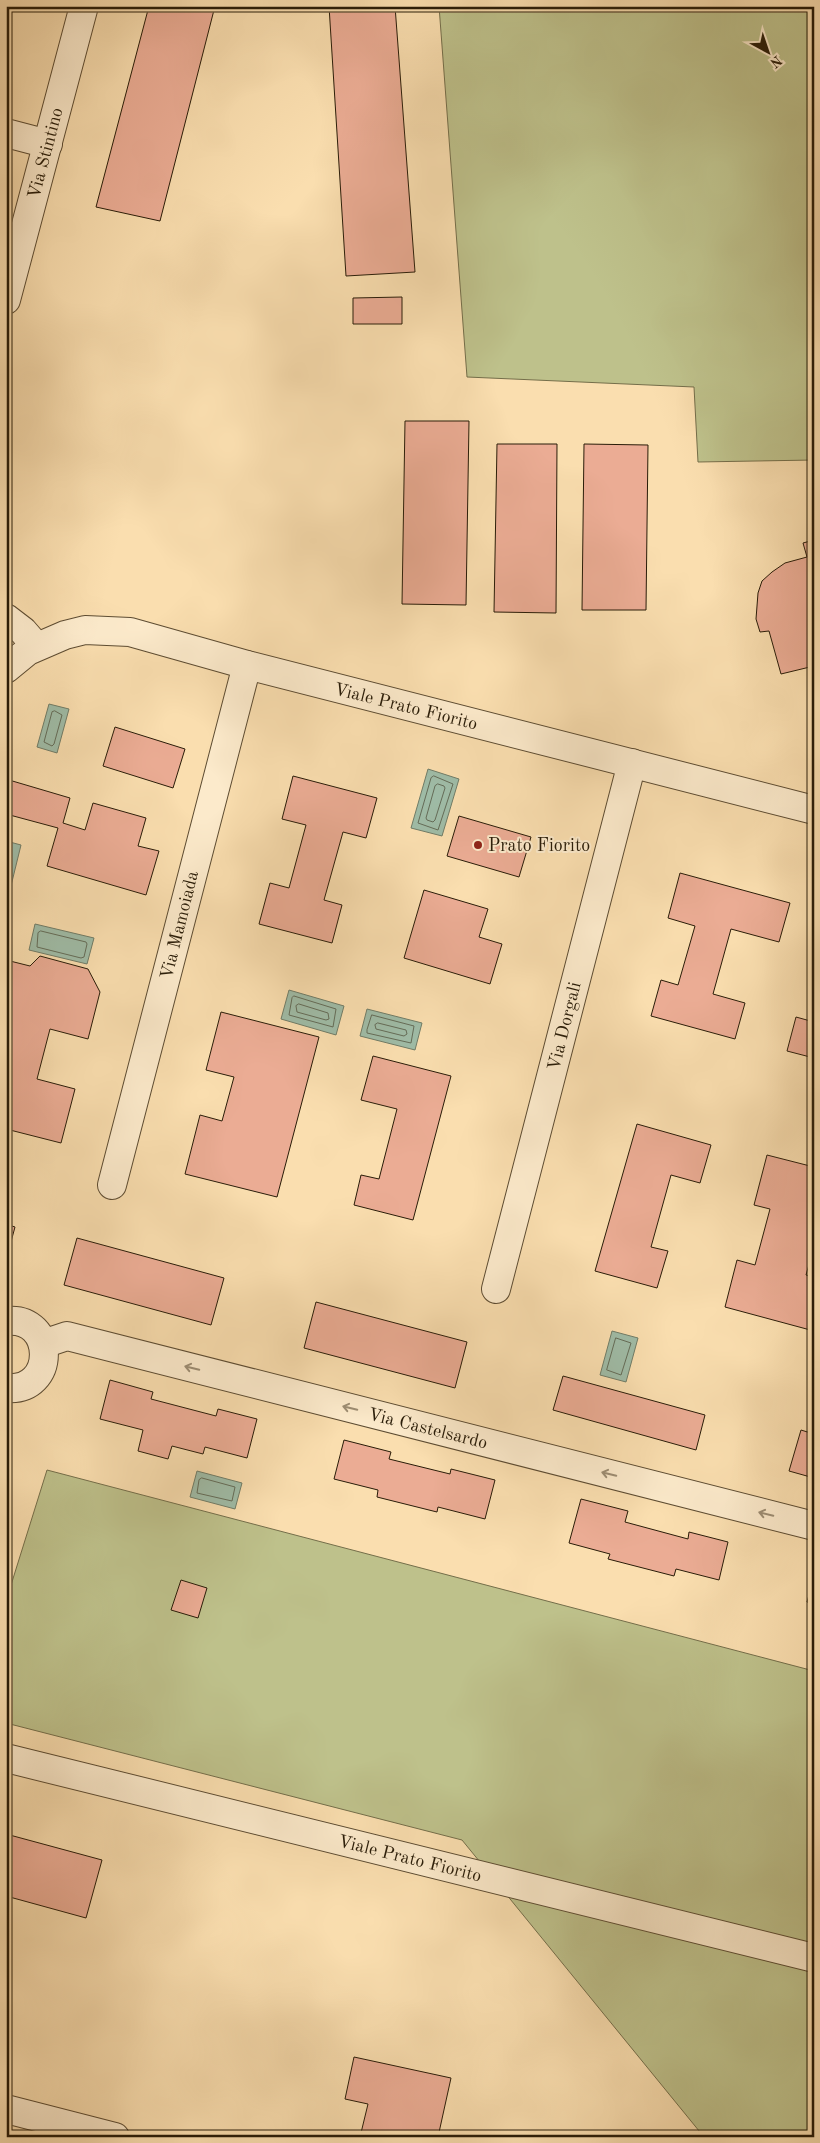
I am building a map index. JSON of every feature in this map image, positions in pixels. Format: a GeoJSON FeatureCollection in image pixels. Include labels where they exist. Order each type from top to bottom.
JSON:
{"type":"FeatureCollection","features":[{"type":"Feature","properties":{"kind":"street","name":"Via Stintino"},"geometry":{"type":"LineString","coordinates":[[6,300],[84,6]]}},
{"type":"Feature","properties":{"kind":"street"},"geometry":{"type":"LineString","coordinates":[[6,133],[48,144]]}},
{"type":"Feature","properties":{"kind":"street"},"geometry":{"type":"LineString","coordinates":[[6,618],[23,631],[36,646]]}},
{"type":"Feature","properties":{"kind":"street","name":"Viale Prato Fiorito"},"geometry":{"type":"LineString","coordinates":[[6,669],[36,646],[85,630],[120,630],[246,665],[814,810]]}},
{"type":"Feature","properties":{"kind":"street","name":"Via Mamoiada"},"geometry":{"type":"LineString","coordinates":[[112,1186],[246,665]]}},
{"type":"Feature","properties":{"kind":"street","name":"Via Dorgali"},"geometry":{"type":"LineString","coordinates":[[496,1290],[632,763]]}},
{"type":"Feature","properties":{"kind":"street"},"geometry":{"type":"LineString","coordinates":[[6,1321],[13,1320],[26,1324],[37,1332],[44,1344],[45,1357],[41,1370],[33,1381],[22,1387],[6,1388]]}},
{"type":"Feature","properties":{"kind":"street","name":"Via Castelsardo"},"geometry":{"type":"LineString","coordinates":[[44,1344],[67,1336],[814,1526]]}},
{"type":"Feature","properties":{"kind":"street","name":"Viale Prato Fiorito"},"geometry":{"type":"LineString","coordinates":[[6,1758],[814,1958]]}},
{"type":"Feature","properties":{"kind":"street"},"geometry":{"type":"LineString","coordinates":[[6,2109],[115,2137]]}},
{"type":"Feature","properties":{"kind":"green space"},"geometry":{"type":"Polygon","coordinates":[[[439,6],[814,6],[814,460],[698,462],[694,387],[467,377],[439,6]]]}},
{"type":"Feature","properties":{"kind":"green space"},"geometry":{"type":"Polygon","coordinates":[[[47,1470],[814,1671],[814,2137],[704,2137],[462,1840],[6,1723],[6,1601],[47,1470]]]}},
{"type":"Feature","properties":{"kind":"water"},"geometry":{"type":"Polygon","coordinates":[[[49,704],[69,709],[57,753],[37,747],[49,704]]]}},
{"type":"Feature","properties":{"kind":"water"},"geometry":{"type":"Polygon","coordinates":[[[428,769],[459,779],[442,836],[411,828],[428,769]]]}},
{"type":"Feature","properties":{"kind":"water"},"geometry":{"type":"Polygon","coordinates":[[[6,841],[21,845],[8,898],[6,898],[6,841]]]}},
{"type":"Feature","properties":{"kind":"water"},"geometry":{"type":"Polygon","coordinates":[[[35,924],[94,938],[87,964],[29,950],[35,924]]]}},
{"type":"Feature","properties":{"kind":"water"},"geometry":{"type":"Polygon","coordinates":[[[289,990],[344,1006],[336,1035],[281,1019],[289,990]]]}},
{"type":"Feature","properties":{"kind":"water"},"geometry":{"type":"Polygon","coordinates":[[[367,1009],[422,1023],[415,1050],[360,1036],[367,1009]]]}},
{"type":"Feature","properties":{"kind":"water"},"geometry":{"type":"Polygon","coordinates":[[[612,1331],[638,1338],[626,1382],[600,1375],[612,1331]]]}},
{"type":"Feature","properties":{"kind":"water"},"geometry":{"type":"Polygon","coordinates":[[[197,1471],[242,1483],[235,1509],[190,1497],[197,1471]]]}},
{"type":"Feature","properties":{"kind":"building"},"geometry":{"type":"Polygon","coordinates":[[[149,6],[215,6],[160,221],[96,207],[149,6]]]}},
{"type":"Feature","properties":{"kind":"building"},"geometry":{"type":"Polygon","coordinates":[[[329,6],[395,6],[415,272],[346,276],[329,6]]]}},
{"type":"Feature","properties":{"kind":"building"},"geometry":{"type":"Polygon","coordinates":[[[402,297],[402,324],[353,324],[353,298],[402,297]]]}},
{"type":"Feature","properties":{"kind":"building"},"geometry":{"type":"Polygon","coordinates":[[[405,421],[469,421],[466,605],[402,604],[405,421]]]}},
{"type":"Feature","properties":{"kind":"building"},"geometry":{"type":"Polygon","coordinates":[[[497,444],[557,444],[556,613],[494,612],[497,444]]]}},
{"type":"Feature","properties":{"kind":"building"},"geometry":{"type":"Polygon","coordinates":[[[584,444],[648,445],[646,610],[582,610],[584,444]]]}},
{"type":"Feature","properties":{"kind":"building"},"geometry":{"type":"Polygon","coordinates":[[[814,540],[814,666],[781,674],[769,631],[760,632],[756,619],[758,593],[762,581],[772,572],[785,563],[807,557],[803,543],[814,540]]]}},
{"type":"Feature","properties":{"kind":"building"},"geometry":{"type":"Polygon","coordinates":[[[115,727],[185,749],[173,788],[103,766],[115,727]]]}},
{"type":"Feature","properties":{"kind":"building"},"geometry":{"type":"Polygon","coordinates":[[[293,776],[377,798],[366,838],[343,832],[324,900],[342,905],[332,943],[259,924],[270,883],[289,888],[306,825],[282,819],[293,776]]]}},
{"type":"Feature","properties":{"kind":"building"},"geometry":{"type":"Polygon","coordinates":[[[9,780],[70,798],[63,823],[85,830],[93,803],[146,818],[138,846],[159,851],[146,895],[47,866],[58,828],[6,814],[6,791],[9,780]]]}},
{"type":"Feature","properties":{"kind":"building"},"geometry":{"type":"Polygon","coordinates":[[[459,816],[531,837],[519,877],[447,856],[459,816]]]}},
{"type":"Feature","properties":{"kind":"building"},"geometry":{"type":"Polygon","coordinates":[[[680,873],[790,903],[779,942],[731,929],[713,994],[745,1003],[735,1039],[651,1016],[661,980],[678,985],[695,926],[668,918],[680,873]]]}},
{"type":"Feature","properties":{"kind":"building"},"geometry":{"type":"Polygon","coordinates":[[[424,890],[488,909],[479,937],[502,944],[490,984],[404,958],[424,890]]]}},
{"type":"Feature","properties":{"kind":"building"},"geometry":{"type":"Polygon","coordinates":[[[40,956],[88,969],[100,992],[88,1039],[50,1029],[37,1079],[75,1089],[61,1143],[6,1129],[6,960],[30,966],[40,956]]]}},
{"type":"Feature","properties":{"kind":"building"},"geometry":{"type":"Polygon","coordinates":[[[221,1012],[319,1037],[277,1197],[185,1174],[200,1115],[222,1121],[234,1077],[206,1070],[221,1012]]]}},
{"type":"Feature","properties":{"kind":"building"},"geometry":{"type":"Polygon","coordinates":[[[796,1017],[814,1022],[814,1058],[787,1051],[796,1017]]]}},
{"type":"Feature","properties":{"kind":"building"},"geometry":{"type":"Polygon","coordinates":[[[373,1056],[451,1076],[413,1220],[354,1205],[361,1175],[379,1179],[397,1109],[361,1100],[373,1056]]]}},
{"type":"Feature","properties":{"kind":"building"},"geometry":{"type":"Polygon","coordinates":[[[637,1124],[711,1145],[700,1183],[671,1175],[651,1247],[668,1251],[657,1288],[595,1271],[637,1124]]]}},
{"type":"Feature","properties":{"kind":"building"},"geometry":{"type":"Polygon","coordinates":[[[767,1155],[814,1167],[814,1247],[806,1275],[814,1277],[814,1331],[725,1307],[737,1260],[755,1265],[770,1209],[754,1205],[767,1155]]]}},
{"type":"Feature","properties":{"kind":"building"},"geometry":{"type":"Polygon","coordinates":[[[6,1224],[15,1227],[6,1260],[6,1224]]]}},
{"type":"Feature","properties":{"kind":"building"},"geometry":{"type":"Polygon","coordinates":[[[77,1238],[224,1278],[211,1325],[64,1285],[77,1238]]]}},
{"type":"Feature","properties":{"kind":"building"},"geometry":{"type":"Polygon","coordinates":[[[316,1302],[467,1342],[455,1388],[304,1348],[316,1302]]]}},
{"type":"Feature","properties":{"kind":"building"},"geometry":{"type":"Polygon","coordinates":[[[563,1376],[705,1415],[696,1450],[553,1410],[563,1376]]]}},
{"type":"Feature","properties":{"kind":"building"},"geometry":{"type":"Polygon","coordinates":[[[110,1380],[153,1392],[151,1399],[216,1416],[218,1409],[257,1419],[247,1458],[205,1447],[203,1454],[172,1446],[168,1459],[138,1451],[143,1430],[100,1419],[110,1380]]]}},
{"type":"Feature","properties":{"kind":"building"},"geometry":{"type":"Polygon","coordinates":[[[801,1430],[814,1434],[814,1478],[789,1471],[801,1430]]]}},
{"type":"Feature","properties":{"kind":"building"},"geometry":{"type":"Polygon","coordinates":[[[344,1440],[391,1452],[389,1459],[450,1474],[451,1469],[495,1480],[485,1519],[438,1507],[437,1512],[377,1497],[378,1490],[334,1479],[344,1440]]]}},
{"type":"Feature","properties":{"kind":"building"},"geometry":{"type":"Polygon","coordinates":[[[581,1499],[628,1511],[625,1522],[688,1539],[689,1532],[728,1542],[719,1580],[676,1569],[674,1576],[608,1559],[610,1554],[569,1543],[581,1499]]]}},
{"type":"Feature","properties":{"kind":"building"},"geometry":{"type":"Polygon","coordinates":[[[814,1577],[814,1604],[807,1602],[814,1577]]]}},
{"type":"Feature","properties":{"kind":"building"},"geometry":{"type":"Polygon","coordinates":[[[181,1580],[207,1588],[198,1618],[171,1610],[181,1580]]]}},
{"type":"Feature","properties":{"kind":"building"},"geometry":{"type":"Polygon","coordinates":[[[6,1834],[102,1860],[86,1918],[6,1896],[6,1834]]]}},
{"type":"Feature","properties":{"kind":"building"},"geometry":{"type":"Polygon","coordinates":[[[354,2057],[451,2078],[438,2137],[360,2137],[368,2104],[345,2099],[354,2057]]]}},
{"type":"Feature","properties":{"kind":"place","name":"Prato Fiorito"},"geometry":{"type":"Point","coordinates":[478,845]}}]}
